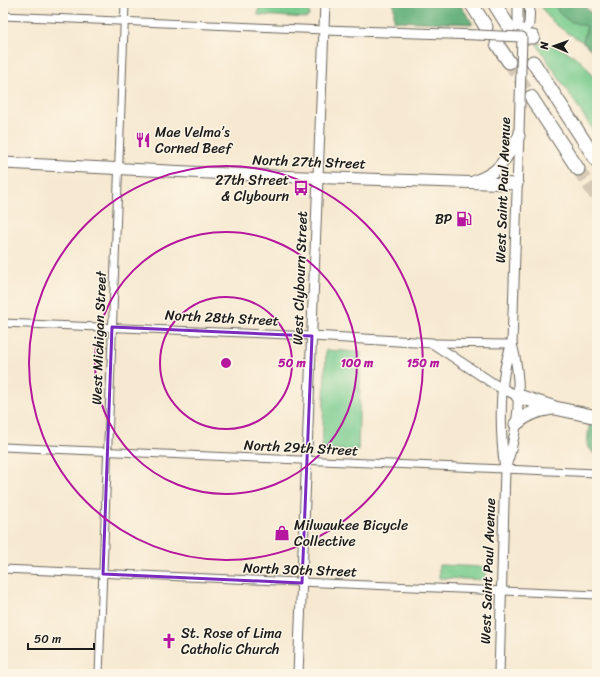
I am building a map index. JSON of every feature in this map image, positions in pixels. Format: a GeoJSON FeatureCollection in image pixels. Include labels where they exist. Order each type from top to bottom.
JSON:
{"type":"FeatureCollection","features":[{"type":"Feature","properties":{"kind":"highway"},"geometry":{"type":"LineString","coordinates":[[471,3],[482,31]]}},
{"type":"Feature","properties":{"kind":"highway"},"geometry":{"type":"LineString","coordinates":[[494,3],[509,27]]}},
{"type":"Feature","properties":{"kind":"highway"},"geometry":{"type":"LineString","coordinates":[[497,44],[509,62]]}},
{"type":"Feature","properties":{"kind":"highway"},"geometry":{"type":"LineString","coordinates":[[533,62],[597,161]]}},
{"type":"Feature","properties":{"kind":"highway"},"geometry":{"type":"LineString","coordinates":[[526,99],[578,169]]}},
{"type":"Feature","properties":{"kind":"highway"},"geometry":{"type":"LineString","coordinates":[[518,396],[555,408],[597,418]]}},
{"type":"Feature","properties":{"kind":"highway"},"geometry":{"type":"LineString","coordinates":[[516,424],[524,416],[534,412],[555,408]]}},
{"type":"Feature","properties":{"kind":"main road"},"geometry":{"type":"LineString","coordinates":[[471,182],[492,174],[497,170],[508,156],[519,136]]}},
{"type":"Feature","properties":{"kind":"main road","name":"North 27th Street"},"geometry":{"type":"LineString","coordinates":[[3,163],[318,178],[517,184]]}},
{"type":"Feature","properties":{"kind":"street","name":"West Michigan Street"},"geometry":{"type":"LineString","coordinates":[[100,674],[102,574],[125,3]]}},
{"type":"Feature","properties":{"kind":"street","name":"West Clybourn Street"},"geometry":{"type":"LineString","coordinates":[[298,674],[325,3]]}},
{"type":"Feature","properties":{"kind":"street","name":"West Saint Paul Avenue"},"geometry":{"type":"LineString","coordinates":[[518,3],[518,24],[528,34]]}},
{"type":"Feature","properties":{"kind":"street","name":"West Saint Paul Avenue"},"geometry":{"type":"LineString","coordinates":[[499,674],[505,470],[501,442],[503,390],[506,363],[512,344],[519,136],[526,99],[530,3]]}},
{"type":"Feature","properties":{"kind":"street"},"geometry":{"type":"LineString","coordinates":[[3,16],[324,30],[482,31],[528,34]]}},
{"type":"Feature","properties":{"kind":"street","name":"North 28th Street"},"geometry":{"type":"LineString","coordinates":[[3,323],[312,336],[432,343],[512,344]]}},
{"type":"Feature","properties":{"kind":"street"},"geometry":{"type":"LineString","coordinates":[[432,343],[503,390],[518,396]]}},
{"type":"Feature","properties":{"kind":"street","name":"West Saint Paul Avenue"},"geometry":{"type":"LineString","coordinates":[[505,470],[511,451],[516,424],[518,396],[517,363],[512,344]]}},
{"type":"Feature","properties":{"kind":"street","name":"North 29th Street"},"geometry":{"type":"LineString","coordinates":[[3,447],[597,473]]}},
{"type":"Feature","properties":{"kind":"street","name":"North 30th Street"},"geometry":{"type":"LineString","coordinates":[[3,569],[597,595]]}},
{"type":"Feature","properties":{"kind":"highlighted area"},"geometry":{"type":"Polygon","coordinates":[[[112,327],[312,336],[302,583],[103,574],[112,327]]]}},
{"type":"Feature","properties":{"kind":"green space"},"geometry":{"type":"Polygon","coordinates":[[[259,3],[309,3],[309,16],[307,18],[258,15],[259,3]]]}},
{"type":"Feature","properties":{"kind":"green space"},"geometry":{"type":"Polygon","coordinates":[[[394,3],[459,3],[473,24],[394,21],[394,3]]]}},
{"type":"Feature","properties":{"kind":"green space"},"geometry":{"type":"Polygon","coordinates":[[[540,3],[554,3],[555,6],[580,24],[587,26],[583,42],[558,26],[543,10],[540,3]]]}},
{"type":"Feature","properties":{"kind":"green space"},"geometry":{"type":"Polygon","coordinates":[[[554,3],[582,3],[597,17],[597,55],[583,42],[587,26],[563,17],[554,3]]]}},
{"type":"Feature","properties":{"kind":"green space"},"geometry":{"type":"Polygon","coordinates":[[[536,43],[546,44],[566,51],[574,56],[589,70],[597,89],[597,136],[536,43]]]}},
{"type":"Feature","properties":{"kind":"green space"},"geometry":{"type":"Polygon","coordinates":[[[326,350],[361,352],[358,451],[322,449],[326,350]]]}},
{"type":"Feature","properties":{"kind":"green space"},"geometry":{"type":"Polygon","coordinates":[[[589,425],[597,426],[597,458],[587,445],[589,425]]]}},
{"type":"Feature","properties":{"kind":"green space"},"geometry":{"type":"Polygon","coordinates":[[[439,565],[486,567],[486,580],[439,578],[439,565]]]}},
{"type":"Feature","properties":{"kind":"tunnel"},"geometry":{"type":"LineString","coordinates":[[509,62],[531,97]]}},
{"type":"Feature","properties":{"kind":"tunnel"},"geometry":{"type":"LineString","coordinates":[[578,169],[597,198]]}},
{"type":"Feature","properties":{"kind":"place","name":"Mae Velma’s Corned Beef"},"geometry":{"type":"Point","coordinates":[143,140]}},
{"type":"Feature","properties":{"kind":"place","name":"27th Street & Clybourn"},"geometry":{"type":"Point","coordinates":[301,188]}},
{"type":"Feature","properties":{"kind":"place","name":"BP"},"geometry":{"type":"Point","coordinates":[464,219]}},
{"type":"Feature","properties":{"kind":"place","name":"Milwaukee Bicycle Collective"},"geometry":{"type":"Point","coordinates":[282,533]}},
{"type":"Feature","properties":{"kind":"place","name":"St. Rose of Lima Catholic Church"},"geometry":{"type":"Point","coordinates":[169,641]}}]}
